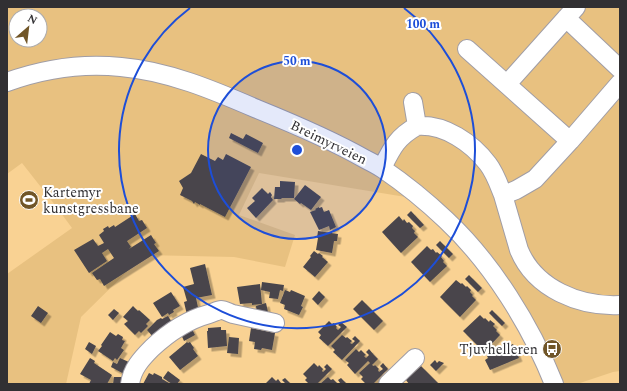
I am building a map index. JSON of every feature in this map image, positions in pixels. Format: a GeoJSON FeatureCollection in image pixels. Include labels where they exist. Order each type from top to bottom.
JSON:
{"type":"FeatureCollection","features":[{"type":"Feature","properties":{"kind":"street"},"geometry":{"type":"LineString","coordinates":[[508,84],[571,12],[620,69]]}},
{"type":"Feature","properties":{"kind":"street"},"geometry":{"type":"LineString","coordinates":[[467,48],[570,141]]}},
{"type":"Feature","properties":{"kind":"street","name":"Breimyrveien"},"geometry":{"type":"LineString","coordinates":[[7,82],[37,73],[79,67],[120,67],[157,73],[192,83],[242,102],[310,131],[382,168],[416,193],[447,221],[462,236],[487,266],[506,292],[528,330],[541,354],[554,384]]}},
{"type":"Feature","properties":{"kind":"street"},"geometry":{"type":"LineString","coordinates":[[504,195],[535,179],[620,83]]}},
{"type":"Feature","properties":{"kind":"street"},"geometry":{"type":"LineString","coordinates":[[413,102],[418,126]]}},
{"type":"Feature","properties":{"kind":"street"},"geometry":{"type":"LineString","coordinates":[[382,168],[398,140],[403,135],[418,126],[443,129],[460,138],[472,147],[488,164],[493,172],[504,195],[521,256],[536,276],[560,294],[596,304],[620,305]]}},
{"type":"Feature","properties":{"kind":"street"},"geometry":{"type":"LineString","coordinates":[[130,384],[132,373],[143,357],[171,331],[196,318],[222,310],[275,323]]}},
{"type":"Feature","properties":{"kind":"street"},"geometry":{"type":"LineString","coordinates":[[388,384],[415,358]]}},
{"type":"Feature","properties":{"kind":"shaded area"},"geometry":{"type":"Polygon","coordinates":[[[7,7],[620,7],[620,384],[7,384],[7,7]]]}},
{"type":"Feature","properties":{"kind":"shaded area"},"geometry":{"type":"Polygon","coordinates":[[[7,7],[620,7],[620,371],[577,384],[554,384],[501,283],[424,200],[259,173],[239,215],[295,235],[285,267],[234,257],[144,255],[81,317],[66,384],[7,384],[7,274],[72,228],[22,163],[7,174],[7,7]]]}},
{"type":"Feature","properties":{"kind":"building"},"geometry":{"type":"Polygon","coordinates":[[[231,133],[243,139],[246,134],[263,143],[258,153],[229,138],[231,133]]]}},
{"type":"Feature","properties":{"kind":"building"},"geometry":{"type":"Polygon","coordinates":[[[201,154],[215,161],[218,157],[223,160],[226,154],[251,167],[225,217],[200,204],[195,202],[194,204],[192,201],[180,195],[183,188],[179,181],[191,173],[201,154]]]}},
{"type":"Feature","properties":{"kind":"building"},"geometry":{"type":"Polygon","coordinates":[[[280,181],[295,182],[294,198],[274,199],[275,187],[280,187],[280,181]]]}},
{"type":"Feature","properties":{"kind":"building"},"geometry":{"type":"Polygon","coordinates":[[[305,185],[321,197],[311,210],[294,199],[305,185]]]}},
{"type":"Feature","properties":{"kind":"building"},"geometry":{"type":"Polygon","coordinates":[[[262,188],[268,194],[270,192],[273,200],[256,218],[247,208],[255,201],[252,198],[262,188]]]}},
{"type":"Feature","properties":{"kind":"building"},"geometry":{"type":"Polygon","coordinates":[[[322,207],[324,212],[329,210],[336,227],[330,230],[329,226],[319,230],[310,212],[322,207]]]}},
{"type":"Feature","properties":{"kind":"building"},"geometry":{"type":"Polygon","coordinates":[[[411,211],[424,225],[420,228],[407,215],[411,211]]]}},
{"type":"Feature","properties":{"kind":"building"},"geometry":{"type":"Polygon","coordinates":[[[135,214],[139,221],[142,220],[147,228],[127,241],[131,247],[129,249],[151,235],[156,243],[154,244],[159,251],[104,286],[100,279],[97,280],[92,273],[114,258],[108,249],[102,253],[107,261],[89,273],[74,250],[93,239],[98,246],[104,243],[99,235],[104,231],[103,229],[114,225],[115,227],[135,214]]]}},
{"type":"Feature","properties":{"kind":"building"},"geometry":{"type":"Polygon","coordinates":[[[399,216],[403,221],[404,219],[407,223],[409,222],[413,226],[412,228],[415,231],[414,233],[418,237],[401,253],[382,232],[399,216]]]}},
{"type":"Feature","properties":{"kind":"building"},"geometry":{"type":"Polygon","coordinates":[[[318,231],[338,234],[337,241],[334,241],[332,253],[316,250],[318,231]]]}},
{"type":"Feature","properties":{"kind":"building"},"geometry":{"type":"Polygon","coordinates":[[[440,241],[453,254],[449,258],[436,245],[440,241]]]}},
{"type":"Feature","properties":{"kind":"building"},"geometry":{"type":"Polygon","coordinates":[[[427,246],[442,256],[443,262],[447,266],[430,282],[411,262],[427,246]]]}},
{"type":"Feature","properties":{"kind":"building"},"geometry":{"type":"Polygon","coordinates":[[[314,251],[323,256],[322,257],[328,262],[315,277],[303,267],[314,251]]]}},
{"type":"Feature","properties":{"kind":"building"},"geometry":{"type":"Polygon","coordinates":[[[205,264],[212,295],[196,298],[199,312],[187,315],[184,302],[187,301],[183,287],[194,284],[190,268],[205,264]]]}},
{"type":"Feature","properties":{"kind":"building"},"geometry":{"type":"Polygon","coordinates":[[[469,275],[482,288],[478,292],[465,279],[469,275]]]}},
{"type":"Feature","properties":{"kind":"building"},"geometry":{"type":"Polygon","coordinates":[[[456,280],[471,290],[470,292],[473,295],[472,296],[476,300],[460,317],[440,297],[456,280]]]}},
{"type":"Feature","properties":{"kind":"building"},"geometry":{"type":"Polygon","coordinates":[[[262,282],[284,285],[283,291],[280,290],[278,299],[269,298],[270,292],[261,290],[262,282]]]}},
{"type":"Feature","properties":{"kind":"building"},"geometry":{"type":"Polygon","coordinates":[[[260,284],[262,304],[240,304],[237,287],[260,284]]]}},
{"type":"Feature","properties":{"kind":"building"},"geometry":{"type":"Polygon","coordinates":[[[285,290],[290,292],[291,290],[305,296],[301,306],[303,307],[299,315],[284,309],[285,305],[280,303],[285,290]]]}},
{"type":"Feature","properties":{"kind":"building"},"geometry":{"type":"Polygon","coordinates":[[[319,291],[325,297],[318,305],[312,299],[319,291]]]}},
{"type":"Feature","properties":{"kind":"building"},"geometry":{"type":"Polygon","coordinates":[[[171,292],[180,306],[173,310],[174,312],[169,315],[168,313],[162,317],[153,303],[171,292]]]}},
{"type":"Feature","properties":{"kind":"building"},"geometry":{"type":"Polygon","coordinates":[[[362,300],[383,321],[374,330],[353,309],[362,300]]]}},
{"type":"Feature","properties":{"kind":"building"},"geometry":{"type":"Polygon","coordinates":[[[266,303],[268,312],[257,314],[256,306],[266,303]]]}},
{"type":"Feature","properties":{"kind":"building"},"geometry":{"type":"Polygon","coordinates":[[[38,306],[48,313],[41,323],[31,316],[38,306]]]}},
{"type":"Feature","properties":{"kind":"building"},"geometry":{"type":"Polygon","coordinates":[[[133,306],[150,320],[146,324],[148,326],[141,333],[139,331],[135,335],[124,324],[128,321],[123,317],[133,306]]]}},
{"type":"Feature","properties":{"kind":"building"},"geometry":{"type":"Polygon","coordinates":[[[114,309],[119,313],[113,320],[108,315],[114,309]]]}},
{"type":"Feature","properties":{"kind":"building"},"geometry":{"type":"Polygon","coordinates":[[[492,310],[505,323],[502,326],[489,313],[492,310]]]}},
{"type":"Feature","properties":{"kind":"building"},"geometry":{"type":"Polygon","coordinates":[[[480,315],[489,322],[490,320],[495,324],[493,326],[500,335],[484,352],[463,331],[480,315]]]}},
{"type":"Feature","properties":{"kind":"building"},"geometry":{"type":"Polygon","coordinates":[[[168,316],[173,324],[154,338],[147,330],[157,320],[168,316]]]}},
{"type":"Feature","properties":{"kind":"building"},"geometry":{"type":"Polygon","coordinates":[[[329,321],[332,324],[334,323],[338,330],[341,327],[338,325],[341,322],[347,327],[328,346],[319,338],[321,335],[318,332],[329,321]]]}},
{"type":"Feature","properties":{"kind":"building"},"geometry":{"type":"Polygon","coordinates":[[[191,327],[195,335],[184,341],[180,332],[191,327]]]}},
{"type":"Feature","properties":{"kind":"building"},"geometry":{"type":"Polygon","coordinates":[[[221,327],[221,330],[226,330],[227,346],[208,348],[208,328],[221,327]]]}},
{"type":"Feature","properties":{"kind":"building"},"geometry":{"type":"Polygon","coordinates":[[[251,328],[275,333],[272,350],[262,348],[261,350],[254,349],[255,342],[249,341],[251,328]]]}},
{"type":"Feature","properties":{"kind":"building"},"geometry":{"type":"Polygon","coordinates":[[[110,332],[116,336],[118,334],[123,337],[122,340],[125,341],[121,348],[124,350],[117,360],[115,358],[113,361],[98,351],[110,332]]]}},
{"type":"Feature","properties":{"kind":"building"},"geometry":{"type":"Polygon","coordinates":[[[342,335],[352,341],[350,343],[352,344],[355,341],[352,339],[355,336],[360,341],[342,360],[333,352],[335,350],[331,346],[342,335]]]}},
{"type":"Feature","properties":{"kind":"building"},"geometry":{"type":"Polygon","coordinates":[[[229,337],[239,338],[238,354],[227,353],[229,337]]]}},
{"type":"Feature","properties":{"kind":"building"},"geometry":{"type":"Polygon","coordinates":[[[89,342],[96,346],[92,354],[85,349],[89,342]]]}},
{"type":"Feature","properties":{"kind":"building"},"geometry":{"type":"Polygon","coordinates":[[[187,342],[190,342],[198,356],[180,370],[169,357],[187,342]]]}},
{"type":"Feature","properties":{"kind":"building"},"geometry":{"type":"Polygon","coordinates":[[[513,344],[519,358],[490,370],[485,360],[488,358],[487,356],[513,344]]]}},
{"type":"Feature","properties":{"kind":"building"},"geometry":{"type":"Polygon","coordinates":[[[356,349],[359,352],[361,350],[366,355],[364,356],[366,358],[369,355],[366,352],[369,349],[378,359],[372,365],[375,365],[379,369],[379,372],[383,369],[380,366],[383,363],[388,369],[373,384],[366,384],[361,379],[363,377],[359,373],[370,363],[368,361],[355,374],[347,365],[349,363],[345,360],[356,349]]]}},
{"type":"Feature","properties":{"kind":"building"},"geometry":{"type":"Polygon","coordinates":[[[90,358],[95,361],[94,363],[112,375],[107,384],[89,384],[91,380],[80,374],[90,358]]]}},
{"type":"Feature","properties":{"kind":"building"},"geometry":{"type":"Polygon","coordinates":[[[120,358],[131,363],[126,375],[111,367],[113,362],[117,364],[120,358]]]}},
{"type":"Feature","properties":{"kind":"building"},"geometry":{"type":"Polygon","coordinates":[[[435,360],[437,363],[439,361],[444,363],[436,371],[430,365],[435,360]]]}},
{"type":"Feature","properties":{"kind":"building"},"geometry":{"type":"Polygon","coordinates":[[[314,363],[323,369],[323,372],[326,369],[324,367],[327,364],[332,369],[317,384],[309,384],[305,380],[307,378],[303,374],[314,363]]]}},
{"type":"Feature","properties":{"kind":"building"},"geometry":{"type":"Polygon","coordinates":[[[421,366],[439,384],[409,384],[406,380],[421,366]]]}},
{"type":"Feature","properties":{"kind":"building"},"geometry":{"type":"Polygon","coordinates":[[[168,371],[180,380],[177,384],[172,384],[163,378],[168,371]]]}},
{"type":"Feature","properties":{"kind":"building"},"geometry":{"type":"Polygon","coordinates":[[[149,373],[153,375],[154,373],[162,377],[162,379],[169,384],[143,384],[149,373]]]}},
{"type":"Feature","properties":{"kind":"building"},"geometry":{"type":"Polygon","coordinates":[[[114,377],[123,377],[123,384],[113,384],[114,377]]]}},
{"type":"Feature","properties":{"kind":"building"},"geometry":{"type":"Polygon","coordinates":[[[272,377],[276,381],[278,379],[281,383],[265,384],[272,377]]]}},
{"type":"Feature","properties":{"kind":"building"},"geometry":{"type":"Polygon","coordinates":[[[328,377],[331,380],[333,379],[337,383],[320,384],[328,377]]]}},
{"type":"Feature","properties":{"kind":"building"},"geometry":{"type":"Polygon","coordinates":[[[285,378],[290,383],[289,384],[284,384],[285,383],[282,380],[285,378]]]}},
{"type":"Feature","properties":{"kind":"building"},"geometry":{"type":"Polygon","coordinates":[[[341,378],[346,383],[345,384],[339,384],[340,383],[338,380],[341,378]]]}},
{"type":"Feature","properties":{"kind":"place","name":"Kartemyr kunstgressbane"},"geometry":{"type":"Point","coordinates":[29,200]}},
{"type":"Feature","properties":{"kind":"place","name":"Tjuvhelleren"},"geometry":{"type":"Point","coordinates":[552,349]}}]}
